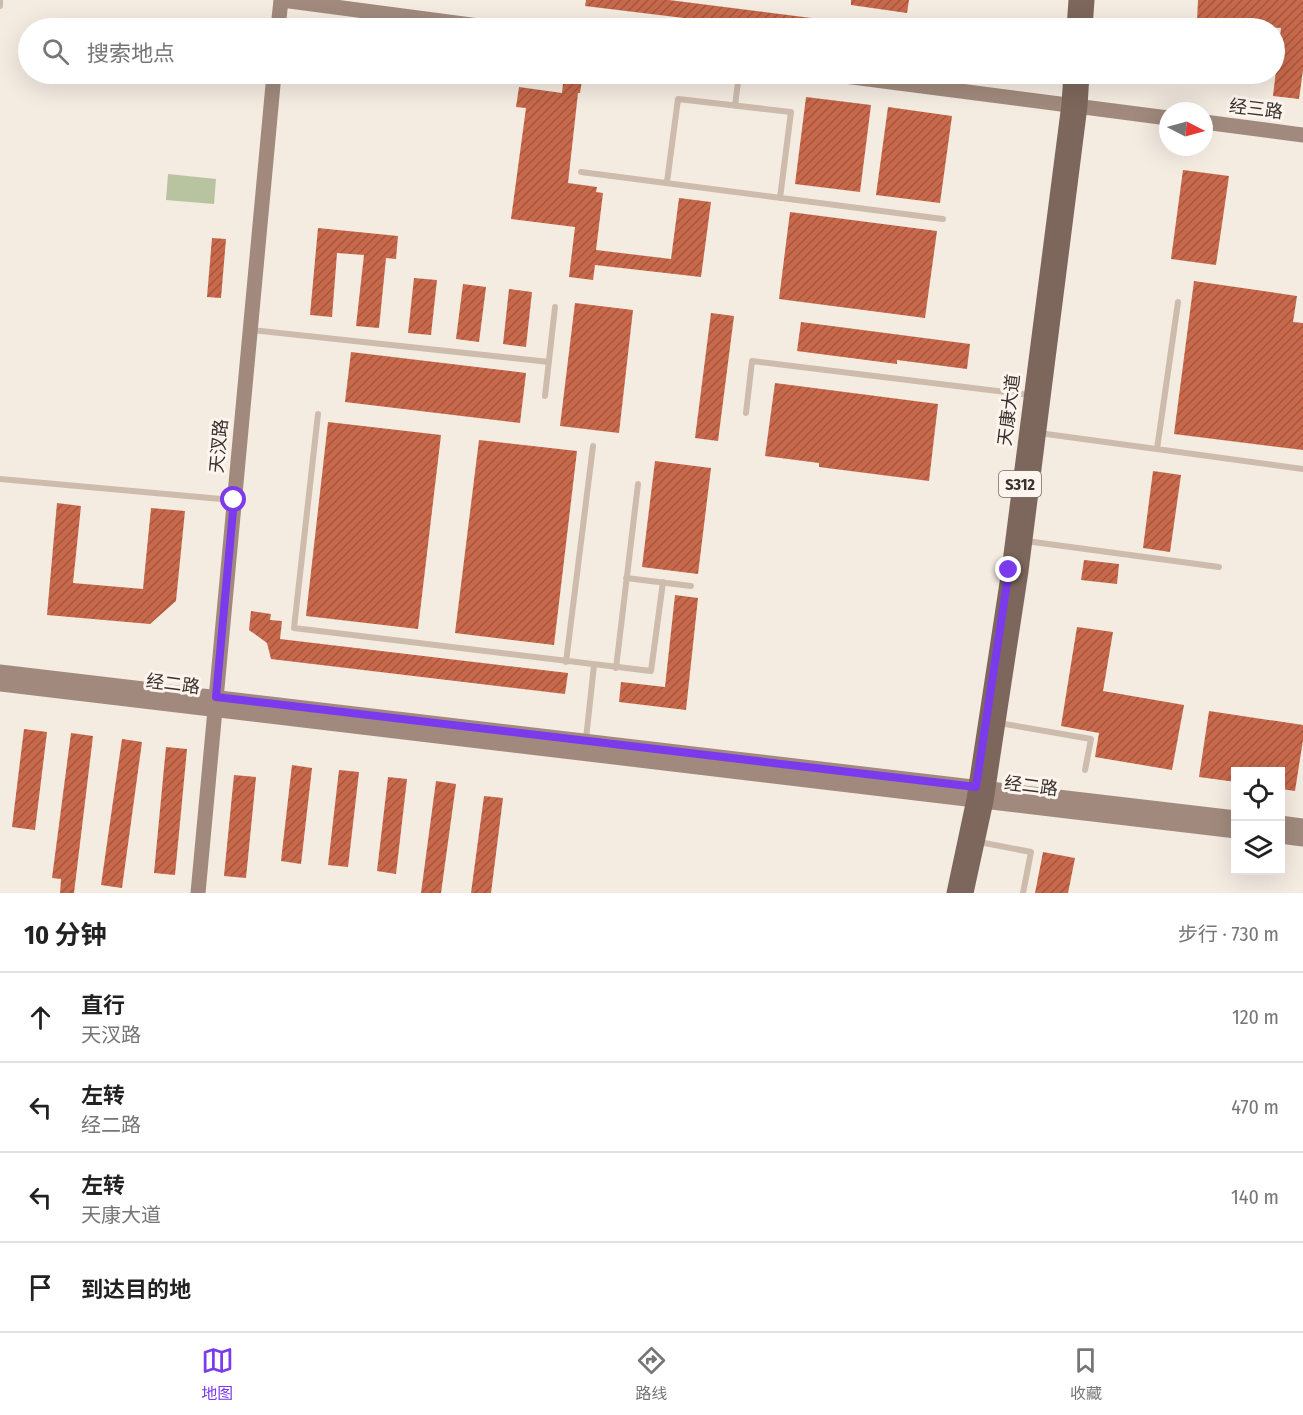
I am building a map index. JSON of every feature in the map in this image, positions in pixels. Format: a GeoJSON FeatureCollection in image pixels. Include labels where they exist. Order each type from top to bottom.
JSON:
{"type":"FeatureCollection","features":[{"type":"Feature","properties":{"kind":"main road"},"geometry":{"type":"LineString","coordinates":[[1075,18],[1076,0]]}},
{"type":"Feature","properties":{"kind":"main road"},"geometry":{"type":"LineString","coordinates":[[1086,18],[1087,0]]}},
{"type":"Feature","properties":{"kind":"main road","name":"天康大道"},"geometry":{"type":"LineString","coordinates":[[1072,84],[1074,105]]}},
{"type":"Feature","properties":{"kind":"main road","name":"天康大道"},"geometry":{"type":"LineString","coordinates":[[954,893],[971,840],[981,794],[1019,540],[1074,105],[1079,84]]}},
{"type":"Feature","properties":{"kind":"main road","name":"天康大道"},"geometry":{"type":"LineString","coordinates":[[966,893],[971,840]]}},
{"type":"Feature","properties":{"kind":"street"},"geometry":{"type":"LineString","coordinates":[[279,18],[282,0],[418,18]]}},
{"type":"Feature","properties":{"kind":"street","name":"天汊路"},"geometry":{"type":"LineString","coordinates":[[198,893],[273,84]]}},
{"type":"Feature","properties":{"kind":"street"},"geometry":{"type":"LineString","coordinates":[[908,84],[1159,117]]}},
{"type":"Feature","properties":{"kind":"street","name":"经三路"},"geometry":{"type":"LineString","coordinates":[[1213,123],[1303,135]]}},
{"type":"Feature","properties":{"kind":"street","name":"经二路"},"geometry":{"type":"LineString","coordinates":[[0,672],[215,702],[981,794],[1231,830]]}},
{"type":"Feature","properties":{"kind":"street","name":"经二路"},"geometry":{"type":"LineString","coordinates":[[0,684],[215,702]]}},
{"type":"Feature","properties":{"kind":"street","name":"经二路"},"geometry":{"type":"LineString","coordinates":[[981,794],[1231,818]]}},
{"type":"Feature","properties":{"kind":"street"},"geometry":{"type":"LineString","coordinates":[[1285,824],[1303,826]]}},
{"type":"Feature","properties":{"kind":"street"},"geometry":{"type":"LineString","coordinates":[[1285,837],[1303,839]]}},
{"type":"Feature","properties":{"kind":"lane"},"geometry":{"type":"LineString","coordinates":[[0,0],[0,6]]}},
{"type":"Feature","properties":{"kind":"lane"},"geometry":{"type":"LineString","coordinates":[[735,106],[738,84]]}},
{"type":"Feature","properties":{"kind":"lane"},"geometry":{"type":"LineString","coordinates":[[667,182],[678,99],[791,112],[780,198]]}},
{"type":"Feature","properties":{"kind":"lane"},"geometry":{"type":"LineString","coordinates":[[582,172],[943,219]]}},
{"type":"Feature","properties":{"kind":"lane"},"geometry":{"type":"LineString","coordinates":[[1157,449],[1178,302]]}},
{"type":"Feature","properties":{"kind":"lane"},"geometry":{"type":"LineString","coordinates":[[545,396],[555,307]]}},
{"type":"Feature","properties":{"kind":"lane"},"geometry":{"type":"LineString","coordinates":[[250,330],[549,362]]}},
{"type":"Feature","properties":{"kind":"lane"},"geometry":{"type":"LineString","coordinates":[[746,413],[752,360],[1036,396]]}},
{"type":"Feature","properties":{"kind":"lane"},"geometry":{"type":"LineString","coordinates":[[318,414],[294,628],[651,671],[663,582]]}},
{"type":"Feature","properties":{"kind":"lane"},"geometry":{"type":"LineString","coordinates":[[1032,432],[1303,469]]}},
{"type":"Feature","properties":{"kind":"lane"},"geometry":{"type":"LineString","coordinates":[[566,662],[593,446]]}},
{"type":"Feature","properties":{"kind":"lane"},"geometry":{"type":"LineString","coordinates":[[0,479],[234,500]]}},
{"type":"Feature","properties":{"kind":"lane"},"geometry":{"type":"LineString","coordinates":[[616,668],[638,484]]}},
{"type":"Feature","properties":{"kind":"lane"},"geometry":{"type":"LineString","coordinates":[[1019,540],[1219,567]]}},
{"type":"Feature","properties":{"kind":"lane"},"geometry":{"type":"LineString","coordinates":[[626,578],[691,586]]}},
{"type":"Feature","properties":{"kind":"lane"},"geometry":{"type":"LineString","coordinates":[[585,746],[594,665]]}},
{"type":"Feature","properties":{"kind":"lane"},"geometry":{"type":"LineString","coordinates":[[992,722],[1091,739],[1085,770]]}},
{"type":"Feature","properties":{"kind":"lane"},"geometry":{"type":"LineString","coordinates":[[971,840],[1031,852],[1023,893]]}},
{"type":"Feature","properties":{"kind":"green space"},"geometry":{"type":"Polygon","coordinates":[[[168,174],[216,179],[214,204],[166,200],[168,174]]]}},
{"type":"Feature","properties":{"kind":"building"},"geometry":{"type":"Polygon","coordinates":[[[586,0],[669,0],[811,18],[684,18],[585,6],[586,0]]]}},
{"type":"Feature","properties":{"kind":"building"},"geometry":{"type":"Polygon","coordinates":[[[851,0],[909,0],[907,13],[851,5],[851,0]]]}},
{"type":"Feature","properties":{"kind":"building"},"geometry":{"type":"Polygon","coordinates":[[[1198,0],[1303,0],[1303,70],[1299,99],[1273,96],[1274,84],[1285,84],[1285,18],[1197,18],[1198,0]]]}},
{"type":"Feature","properties":{"kind":"building"},"geometry":{"type":"Polygon","coordinates":[[[563,84],[581,84],[580,93],[578,93],[568,183],[597,187],[596,192],[603,193],[596,250],[671,259],[679,198],[711,202],[701,277],[595,265],[593,280],[569,277],[575,227],[511,219],[526,108],[516,107],[519,87],[562,93],[563,84]]]}},
{"type":"Feature","properties":{"kind":"building"},"geometry":{"type":"Polygon","coordinates":[[[806,97],[871,105],[860,192],[795,184],[806,97]]]}},
{"type":"Feature","properties":{"kind":"building"},"geometry":{"type":"Polygon","coordinates":[[[888,107],[952,116],[940,203],[876,195],[888,107]]]}},
{"type":"Feature","properties":{"kind":"building"},"geometry":{"type":"Polygon","coordinates":[[[1183,170],[1229,176],[1216,265],[1171,259],[1183,170]]]}},
{"type":"Feature","properties":{"kind":"building"},"geometry":{"type":"Polygon","coordinates":[[[790,212],[937,231],[925,318],[779,299],[790,212]]]}},
{"type":"Feature","properties":{"kind":"building"},"geometry":{"type":"Polygon","coordinates":[[[318,228],[398,236],[396,259],[386,258],[379,328],[356,326],[364,255],[337,253],[332,317],[310,315],[318,228]]]}},
{"type":"Feature","properties":{"kind":"building"},"geometry":{"type":"Polygon","coordinates":[[[212,238],[226,239],[221,298],[207,297],[212,238]]]}},
{"type":"Feature","properties":{"kind":"building"},"geometry":{"type":"Polygon","coordinates":[[[414,278],[437,280],[431,335],[408,333],[414,278]]]}},
{"type":"Feature","properties":{"kind":"building"},"geometry":{"type":"Polygon","coordinates":[[[1194,281],[1297,296],[1293,322],[1303,323],[1303,450],[1174,434],[1194,281]]]}},
{"type":"Feature","properties":{"kind":"building"},"geometry":{"type":"Polygon","coordinates":[[[463,284],[486,287],[479,342],[456,339],[463,284]]]}},
{"type":"Feature","properties":{"kind":"building"},"geometry":{"type":"Polygon","coordinates":[[[509,289],[532,292],[526,347],[503,344],[509,289]]]}},
{"type":"Feature","properties":{"kind":"building"},"geometry":{"type":"Polygon","coordinates":[[[575,303],[633,310],[619,433],[560,426],[575,303]]]}},
{"type":"Feature","properties":{"kind":"building"},"geometry":{"type":"Polygon","coordinates":[[[711,313],[734,316],[718,441],[695,438],[711,313]]]}},
{"type":"Feature","properties":{"kind":"building"},"geometry":{"type":"Polygon","coordinates":[[[801,322],[970,344],[967,369],[897,360],[897,364],[797,351],[801,322]]]}},
{"type":"Feature","properties":{"kind":"building"},"geometry":{"type":"Polygon","coordinates":[[[351,352],[526,373],[520,423],[345,402],[351,352]]]}},
{"type":"Feature","properties":{"kind":"building"},"geometry":{"type":"Polygon","coordinates":[[[775,383],[938,404],[929,481],[819,467],[819,463],[765,456],[775,383]]]}},
{"type":"Feature","properties":{"kind":"building"},"geometry":{"type":"Polygon","coordinates":[[[328,422],[441,435],[418,629],[306,616],[328,422]]]}},
{"type":"Feature","properties":{"kind":"building"},"geometry":{"type":"Polygon","coordinates":[[[479,440],[577,451],[554,645],[455,633],[479,440]]]}},
{"type":"Feature","properties":{"kind":"building"},"geometry":{"type":"Polygon","coordinates":[[[655,461],[711,468],[698,574],[642,567],[655,461]]]}},
{"type":"Feature","properties":{"kind":"building"},"geometry":{"type":"Polygon","coordinates":[[[1153,471],[1181,475],[1170,552],[1143,548],[1153,471]]]}},
{"type":"Feature","properties":{"kind":"building"},"geometry":{"type":"Polygon","coordinates":[[[57,503],[81,506],[73,583],[143,589],[151,508],[185,511],[176,601],[150,624],[47,615],[57,503]]]}},
{"type":"Feature","properties":{"kind":"building"},"geometry":{"type":"Polygon","coordinates":[[[1084,560],[1119,564],[1117,584],[1081,580],[1084,560]]]}},
{"type":"Feature","properties":{"kind":"building"},"geometry":{"type":"Polygon","coordinates":[[[675,595],[698,598],[686,710],[619,702],[621,682],[665,687],[675,595]]]}},
{"type":"Feature","properties":{"kind":"building"},"geometry":{"type":"Polygon","coordinates":[[[251,611],[271,614],[270,620],[282,621],[280,639],[568,673],[565,694],[271,659],[267,643],[249,630],[251,611]]]}},
{"type":"Feature","properties":{"kind":"building"},"geometry":{"type":"Polygon","coordinates":[[[1077,627],[1113,632],[1103,691],[1184,705],[1172,770],[1095,757],[1099,733],[1061,726],[1077,627]]]}},
{"type":"Feature","properties":{"kind":"building"},"geometry":{"type":"Polygon","coordinates":[[[1209,711],[1303,725],[1303,740],[1295,791],[1285,790],[1285,767],[1231,767],[1231,781],[1199,777],[1209,711]]]}},
{"type":"Feature","properties":{"kind":"building"},"geometry":{"type":"Polygon","coordinates":[[[24,729],[47,732],[35,830],[12,827],[24,729]]]}},
{"type":"Feature","properties":{"kind":"building"},"geometry":{"type":"Polygon","coordinates":[[[71,733],[93,736],[74,893],[60,893],[61,879],[52,878],[71,733]]]}},
{"type":"Feature","properties":{"kind":"building"},"geometry":{"type":"Polygon","coordinates":[[[122,739],[142,742],[122,888],[101,885],[122,739]]]}},
{"type":"Feature","properties":{"kind":"building"},"geometry":{"type":"Polygon","coordinates":[[[166,747],[187,749],[175,875],[154,873],[166,747]]]}},
{"type":"Feature","properties":{"kind":"building"},"geometry":{"type":"Polygon","coordinates":[[[292,765],[312,768],[301,864],[281,861],[292,765]]]}},
{"type":"Feature","properties":{"kind":"building"},"geometry":{"type":"Polygon","coordinates":[[[339,770],[359,772],[348,867],[328,865],[339,770]]]}},
{"type":"Feature","properties":{"kind":"building"},"geometry":{"type":"Polygon","coordinates":[[[234,775],[256,777],[246,878],[224,876],[234,775]]]}},
{"type":"Feature","properties":{"kind":"building"},"geometry":{"type":"Polygon","coordinates":[[[388,777],[407,779],[396,874],[377,871],[388,777]]]}},
{"type":"Feature","properties":{"kind":"building"},"geometry":{"type":"Polygon","coordinates":[[[436,781],[456,784],[441,893],[421,893],[436,781]]]}},
{"type":"Feature","properties":{"kind":"building"},"geometry":{"type":"Polygon","coordinates":[[[484,796],[503,798],[491,893],[471,893],[484,796]]]}},
{"type":"Feature","properties":{"kind":"building"},"geometry":{"type":"Polygon","coordinates":[[[1043,852],[1075,858],[1068,893],[1035,893],[1043,852]]]}},
{"type":"Feature","properties":{"kind":"route"},"geometry":{"type":"LineString","coordinates":[[234,500],[216,697],[976,787],[1009,570]]}}]}
